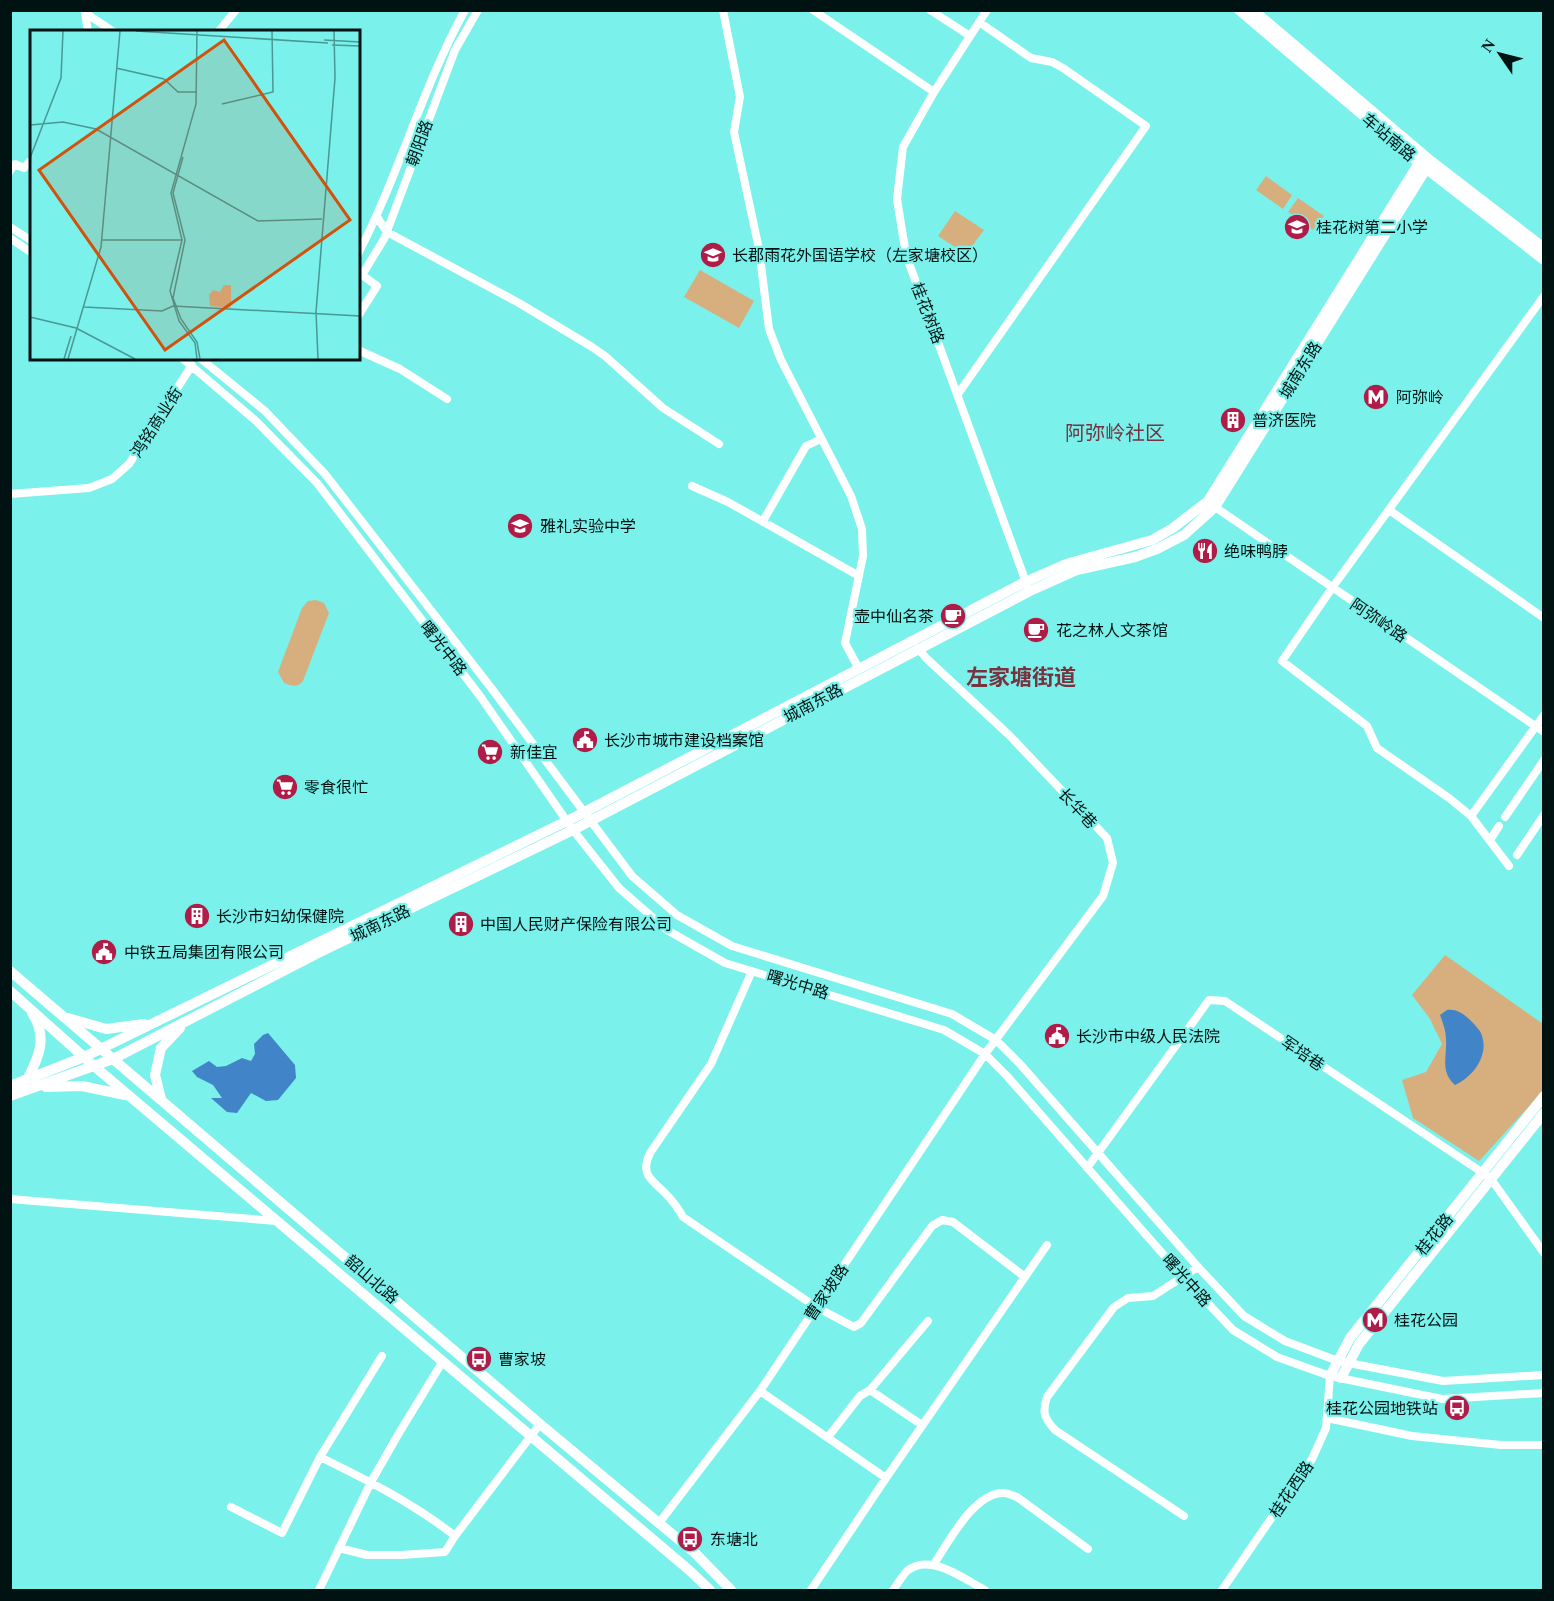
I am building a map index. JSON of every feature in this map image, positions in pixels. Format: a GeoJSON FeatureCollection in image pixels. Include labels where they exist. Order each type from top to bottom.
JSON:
{"type":"FeatureCollection","features":[{"type":"Feature","properties":{"kind":"main road","name":"车站南路"},"geometry":{"type":"LineString","coordinates":[[1239,10],[1544,260]]}},
{"type":"Feature","properties":{"kind":"main road","name":"车站南路"},"geometry":{"type":"LineString","coordinates":[[1253,10],[1425,162],[1544,248]]}},
{"type":"Feature","properties":{"kind":"main road","name":"城南东路"},"geometry":{"type":"LineString","coordinates":[[586,817],[859,669],[1028,586],[1086,567],[1135,557],[1184,535],[1215,507],[1425,162]]}},
{"type":"Feature","properties":{"kind":"main road","name":"城南东路"},"geometry":{"type":"LineString","coordinates":[[30,1084],[113,1059],[918,648],[1066,564],[1152,540],[1173,528],[1208,501],[1425,162]]}},
{"type":"Feature","properties":{"kind":"main road","name":"城南东路"},"geometry":{"type":"LineString","coordinates":[[10,1096],[100,1048],[570,825]]}},
{"type":"Feature","properties":{"kind":"main road","name":"韶山北路"},"geometry":{"type":"LineString","coordinates":[[10,971],[540,1424],[696,1554],[732,1590]]}},
{"type":"Feature","properties":{"kind":"main road","name":"韶山北路"},"geometry":{"type":"LineString","coordinates":[[10,991],[94,1066],[710,1590]]}},
{"type":"Feature","properties":{"kind":"main road"},"geometry":{"type":"LineString","coordinates":[[10,1102],[30,1084],[42,1043],[36,1020],[25,1003]]}},
{"type":"Feature","properties":{"kind":"main road"},"geometry":{"type":"LineString","coordinates":[[64,1017],[106,1029],[153,1023]]}},
{"type":"Feature","properties":{"kind":"main road"},"geometry":{"type":"LineString","coordinates":[[161,1100],[155,1075],[161,1048],[188,1020]]}},
{"type":"Feature","properties":{"kind":"main road"},"geometry":{"type":"LineString","coordinates":[[10,1085],[82,1086],[131,1097]]}},
{"type":"Feature","properties":{"kind":"main road","name":"桂花路"},"geometry":{"type":"LineString","coordinates":[[1487,1176],[1544,1096]]}},
{"type":"Feature","properties":{"kind":"main road","name":"桂花路"},"geometry":{"type":"LineString","coordinates":[[1336,1377],[1350,1338],[1487,1176],[1544,1113]]}},
{"type":"Feature","properties":{"kind":"street"},"geometry":{"type":"LineString","coordinates":[[220,30],[236,10]]}},
{"type":"Feature","properties":{"kind":"street","name":"朝阳路"},"geometry":{"type":"LineString","coordinates":[[360,250],[377,217],[425,94],[465,10]]}},
{"type":"Feature","properties":{"kind":"street","name":"朝阳路"},"geometry":{"type":"LineString","coordinates":[[360,273],[387,232],[455,50],[478,10]]}},
{"type":"Feature","properties":{"kind":"street"},"geometry":{"type":"LineString","coordinates":[[723,10],[740,97],[734,132],[759,249],[769,329],[781,360],[851,496],[862,529],[863,556],[845,643],[859,669]]}},
{"type":"Feature","properties":{"kind":"street"},"geometry":{"type":"LineString","coordinates":[[813,10],[934,92]]}},
{"type":"Feature","properties":{"kind":"street"},"geometry":{"type":"LineString","coordinates":[[930,10],[970,36]]}},
{"type":"Feature","properties":{"kind":"street","name":"桂花树路"},"geometry":{"type":"LineString","coordinates":[[987,10],[934,92],[903,147],[897,199],[906,255],[1028,586]]}},
{"type":"Feature","properties":{"kind":"street"},"geometry":{"type":"LineString","coordinates":[[85,12],[88,30]]}},
{"type":"Feature","properties":{"kind":"street"},"geometry":{"type":"LineString","coordinates":[[85,12],[111,30]]}},
{"type":"Feature","properties":{"kind":"street"},"geometry":{"type":"LineString","coordinates":[[958,394],[1146,126],[1064,68],[1052,62],[1031,58],[979,22]]}},
{"type":"Feature","properties":{"kind":"street"},"geometry":{"type":"LineString","coordinates":[[10,171],[15,164],[24,168],[30,162]]}},
{"type":"Feature","properties":{"kind":"street"},"geometry":{"type":"LineString","coordinates":[[377,217],[387,232],[519,303],[605,356],[663,408],[718,444]]}},
{"type":"Feature","properties":{"kind":"street"},"geometry":{"type":"LineString","coordinates":[[10,227],[30,240]]}},
{"type":"Feature","properties":{"kind":"street"},"geometry":{"type":"LineString","coordinates":[[10,238],[30,252]]}},
{"type":"Feature","properties":{"kind":"street"},"geometry":{"type":"LineString","coordinates":[[360,273],[377,286],[360,313]]}},
{"type":"Feature","properties":{"kind":"street"},"geometry":{"type":"LineString","coordinates":[[1509,866],[1471,816],[1377,748],[1367,726],[1282,661],[1332,588],[1544,296]]}},
{"type":"Feature","properties":{"kind":"street"},"geometry":{"type":"LineString","coordinates":[[360,351],[400,369],[447,399]]}},
{"type":"Feature","properties":{"kind":"street","name":"曙光中路"},"geometry":{"type":"LineString","coordinates":[[185,360],[256,421],[317,483],[480,696],[570,825],[619,888],[667,930],[725,963],[944,1030],[985,1054],[1233,1330],[1276,1357],[1336,1377],[1442,1399],[1544,1393]]}},
{"type":"Feature","properties":{"kind":"street","name":"曙光中路"},"geometry":{"type":"LineString","coordinates":[[202,360],[265,411],[325,474],[492,689],[632,876],[677,915],[732,946],[952,1014],[996,1040],[1020,1064],[1197,1267],[1244,1316],[1285,1341],[1343,1362],[1443,1382],[1544,1375]]}},
{"type":"Feature","properties":{"kind":"street","name":"鸿铭商业街"},"geometry":{"type":"LineString","coordinates":[[10,494],[89,488],[112,479],[129,464],[192,365]]}},
{"type":"Feature","properties":{"kind":"street"},"geometry":{"type":"LineString","coordinates":[[763,521],[806,446],[821,439]]}},
{"type":"Feature","properties":{"kind":"street"},"geometry":{"type":"LineString","coordinates":[[692,486],[763,521],[859,576]]}},
{"type":"Feature","properties":{"kind":"street","name":"阿弥岭路"},"geometry":{"type":"LineString","coordinates":[[1215,507],[1544,732]]}},
{"type":"Feature","properties":{"kind":"street"},"geometry":{"type":"LineString","coordinates":[[1389,510],[1544,618]]}},
{"type":"Feature","properties":{"kind":"street","name":"长华巷"},"geometry":{"type":"LineString","coordinates":[[918,648],[1009,735],[1107,838],[1113,862],[1102,896],[985,1054]]}},
{"type":"Feature","properties":{"kind":"street"},"geometry":{"type":"LineString","coordinates":[[1471,816],[1544,715]]}},
{"type":"Feature","properties":{"kind":"street"},"geometry":{"type":"LineString","coordinates":[[1505,817],[1544,760]]}},
{"type":"Feature","properties":{"kind":"street"},"geometry":{"type":"LineString","coordinates":[[1517,855],[1544,815]]}},
{"type":"Feature","properties":{"kind":"street"},"geometry":{"type":"LineString","coordinates":[[1490,840],[1499,826]]}},
{"type":"Feature","properties":{"kind":"street"},"geometry":{"type":"LineString","coordinates":[[752,971],[703,1079],[650,1153],[645,1169],[652,1182],[673,1202],[683,1216],[816,1307],[854,1328],[861,1323],[932,1226],[942,1220],[953,1222],[1025,1277]]}},
{"type":"Feature","properties":{"kind":"street","name":"军培巷"},"geometry":{"type":"LineString","coordinates":[[1087,1168],[1209,1000],[1225,1001],[1487,1176],[1544,1253]]}},
{"type":"Feature","properties":{"kind":"street","name":"曹家坡路"},"geometry":{"type":"LineString","coordinates":[[659,1523],[760,1391],[985,1054]]}},
{"type":"Feature","properties":{"kind":"street"},"geometry":{"type":"LineString","coordinates":[[10,1199],[277,1221]]}},
{"type":"Feature","properties":{"kind":"street"},"geometry":{"type":"LineString","coordinates":[[811,1590],[1047,1245]]}},
{"type":"Feature","properties":{"kind":"street"},"geometry":{"type":"LineString","coordinates":[[1184,1516],[1055,1430],[1045,1420],[1043,1409],[1047,1397],[1114,1307],[1128,1298],[1153,1296],[1197,1267]]}},
{"type":"Feature","properties":{"kind":"street"},"geometry":{"type":"LineString","coordinates":[[828,1437],[928,1321]]}},
{"type":"Feature","properties":{"kind":"street"},"geometry":{"type":"LineString","coordinates":[[231,1507],[282,1533],[320,1457],[382,1356]]}},
{"type":"Feature","properties":{"kind":"street"},"geometry":{"type":"LineString","coordinates":[[319,1590],[371,1482],[443,1361]]}},
{"type":"Feature","properties":{"kind":"street","name":"桂花西路"},"geometry":{"type":"LineString","coordinates":[[1222,1590],[1312,1460],[1326,1428],[1336,1377]]}},
{"type":"Feature","properties":{"kind":"street"},"geometry":{"type":"LineString","coordinates":[[870,1390],[922,1425]]}},
{"type":"Feature","properties":{"kind":"street"},"geometry":{"type":"LineString","coordinates":[[760,1391],[886,1478]]}},
{"type":"Feature","properties":{"kind":"street"},"geometry":{"type":"LineString","coordinates":[[1327,1418],[1412,1436],[1501,1445],[1544,1445]]}},
{"type":"Feature","properties":{"kind":"street"},"geometry":{"type":"LineString","coordinates":[[339,1548],[368,1555],[445,1552],[540,1424]]}},
{"type":"Feature","properties":{"kind":"street"},"geometry":{"type":"LineString","coordinates":[[320,1457],[428,1514],[455,1536]]}},
{"type":"Feature","properties":{"kind":"street"},"geometry":{"type":"LineString","coordinates":[[934,1564],[963,1518],[992,1496],[1004,1493],[1017,1497],[1088,1549]]}},
{"type":"Feature","properties":{"kind":"street"},"geometry":{"type":"LineString","coordinates":[[893,1590],[907,1571],[920,1564],[934,1564],[985,1590]]}},
{"type":"Feature","properties":{"kind":"shaded area"},"geometry":{"type":"Polygon","coordinates":[[[1266,176],[1292,195],[1283,209],[1256,190],[1266,176]]]}},
{"type":"Feature","properties":{"kind":"shaded area"},"geometry":{"type":"Polygon","coordinates":[[[1298,198],[1324,216],[1313,230],[1288,212],[1298,198]]]}},
{"type":"Feature","properties":{"kind":"shaded area"},"geometry":{"type":"Polygon","coordinates":[[[955,211],[984,230],[966,254],[938,236],[955,211]]]}},
{"type":"Feature","properties":{"kind":"shaded area"},"geometry":{"type":"Polygon","coordinates":[[[700,270],[754,301],[739,328],[684,297],[700,270]]]}},
{"type":"Feature","properties":{"kind":"shaded area"},"geometry":{"type":"Polygon","coordinates":[[[316,600],[324,603],[329,613],[303,681],[296,686],[284,683],[278,672],[302,608],[308,601],[316,600]]]}},
{"type":"Feature","properties":{"kind":"shaded area"},"geometry":{"type":"Polygon","coordinates":[[[1445,955],[1543,1024],[1543,1091],[1479,1161],[1413,1118],[1402,1080],[1426,1072],[1442,1044],[1430,1019],[1412,995],[1445,955]]]}},
{"type":"Feature","properties":{"kind":"water"},"geometry":{"type":"Polygon","coordinates":[[[1447,1010],[1457,1011],[1468,1018],[1480,1032],[1484,1044],[1478,1065],[1473,1072],[1455,1085],[1447,1075],[1445,1064],[1446,1036],[1440,1015],[1447,1010]]]}},
{"type":"Feature","properties":{"kind":"water"},"geometry":{"type":"Polygon","coordinates":[[[268,1033],[295,1065],[296,1078],[278,1100],[266,1101],[251,1093],[237,1113],[227,1112],[211,1098],[222,1098],[213,1085],[197,1077],[192,1071],[209,1061],[217,1067],[226,1066],[242,1058],[251,1061],[255,1054],[254,1044],[268,1033]]]}},
{"type":"Feature","properties":{"kind":"place","name":"桂花树第二小学"},"geometry":{"type":"Point","coordinates":[1297,227]}},
{"type":"Feature","properties":{"kind":"place","name":"长郡雨花外国语学校（左家塘校区）"},"geometry":{"type":"Point","coordinates":[713,255]}},
{"type":"Feature","properties":{"kind":"place","name":"阿弥岭"},"geometry":{"type":"Point","coordinates":[1376,397]}},
{"type":"Feature","properties":{"kind":"place","name":"普济医院"},"geometry":{"type":"Point","coordinates":[1233,420]}},
{"type":"Feature","properties":{"kind":"place","name":"雅礼实验中学"},"geometry":{"type":"Point","coordinates":[520,526]}},
{"type":"Feature","properties":{"kind":"place","name":"绝味鸭脖"},"geometry":{"type":"Point","coordinates":[1205,551]}},
{"type":"Feature","properties":{"kind":"place","name":"壶中仙名茶"},"geometry":{"type":"Point","coordinates":[953,616]}},
{"type":"Feature","properties":{"kind":"place","name":"花之林人文茶馆"},"geometry":{"type":"Point","coordinates":[1036,630]}},
{"type":"Feature","properties":{"kind":"place","name":"长沙市城市建设档案馆"},"geometry":{"type":"Point","coordinates":[585,740]}},
{"type":"Feature","properties":{"kind":"place","name":"新佳宜"},"geometry":{"type":"Point","coordinates":[490,752]}},
{"type":"Feature","properties":{"kind":"place","name":"零食很忙"},"geometry":{"type":"Point","coordinates":[285,787]}},
{"type":"Feature","properties":{"kind":"place","name":"长沙市妇幼保健院"},"geometry":{"type":"Point","coordinates":[197,916]}},
{"type":"Feature","properties":{"kind":"place","name":"中国人民财产保险有限公司"},"geometry":{"type":"Point","coordinates":[461,924]}},
{"type":"Feature","properties":{"kind":"place","name":"中铁五局集团有限公司"},"geometry":{"type":"Point","coordinates":[104,952]}},
{"type":"Feature","properties":{"kind":"place","name":"长沙市中级人民法院"},"geometry":{"type":"Point","coordinates":[1057,1036]}},
{"type":"Feature","properties":{"kind":"place","name":"桂花公园"},"geometry":{"type":"Point","coordinates":[1375,1320]}},
{"type":"Feature","properties":{"kind":"place","name":"曹家坡"},"geometry":{"type":"Point","coordinates":[479,1359]}},
{"type":"Feature","properties":{"kind":"place","name":"桂花公园地铁站"},"geometry":{"type":"Point","coordinates":[1457,1408]}},
{"type":"Feature","properties":{"kind":"place","name":"东塘北"},"geometry":{"type":"Point","coordinates":[690,1539]}},
{"type":"Feature","properties":{"kind":"district","name":"阿弥岭社区"},"geometry":{"type":"Point","coordinates":[1115,433]}},
{"type":"Feature","properties":{"kind":"district","name":"左家塘街道"},"geometry":{"type":"Point","coordinates":[1021,677]}}]}
